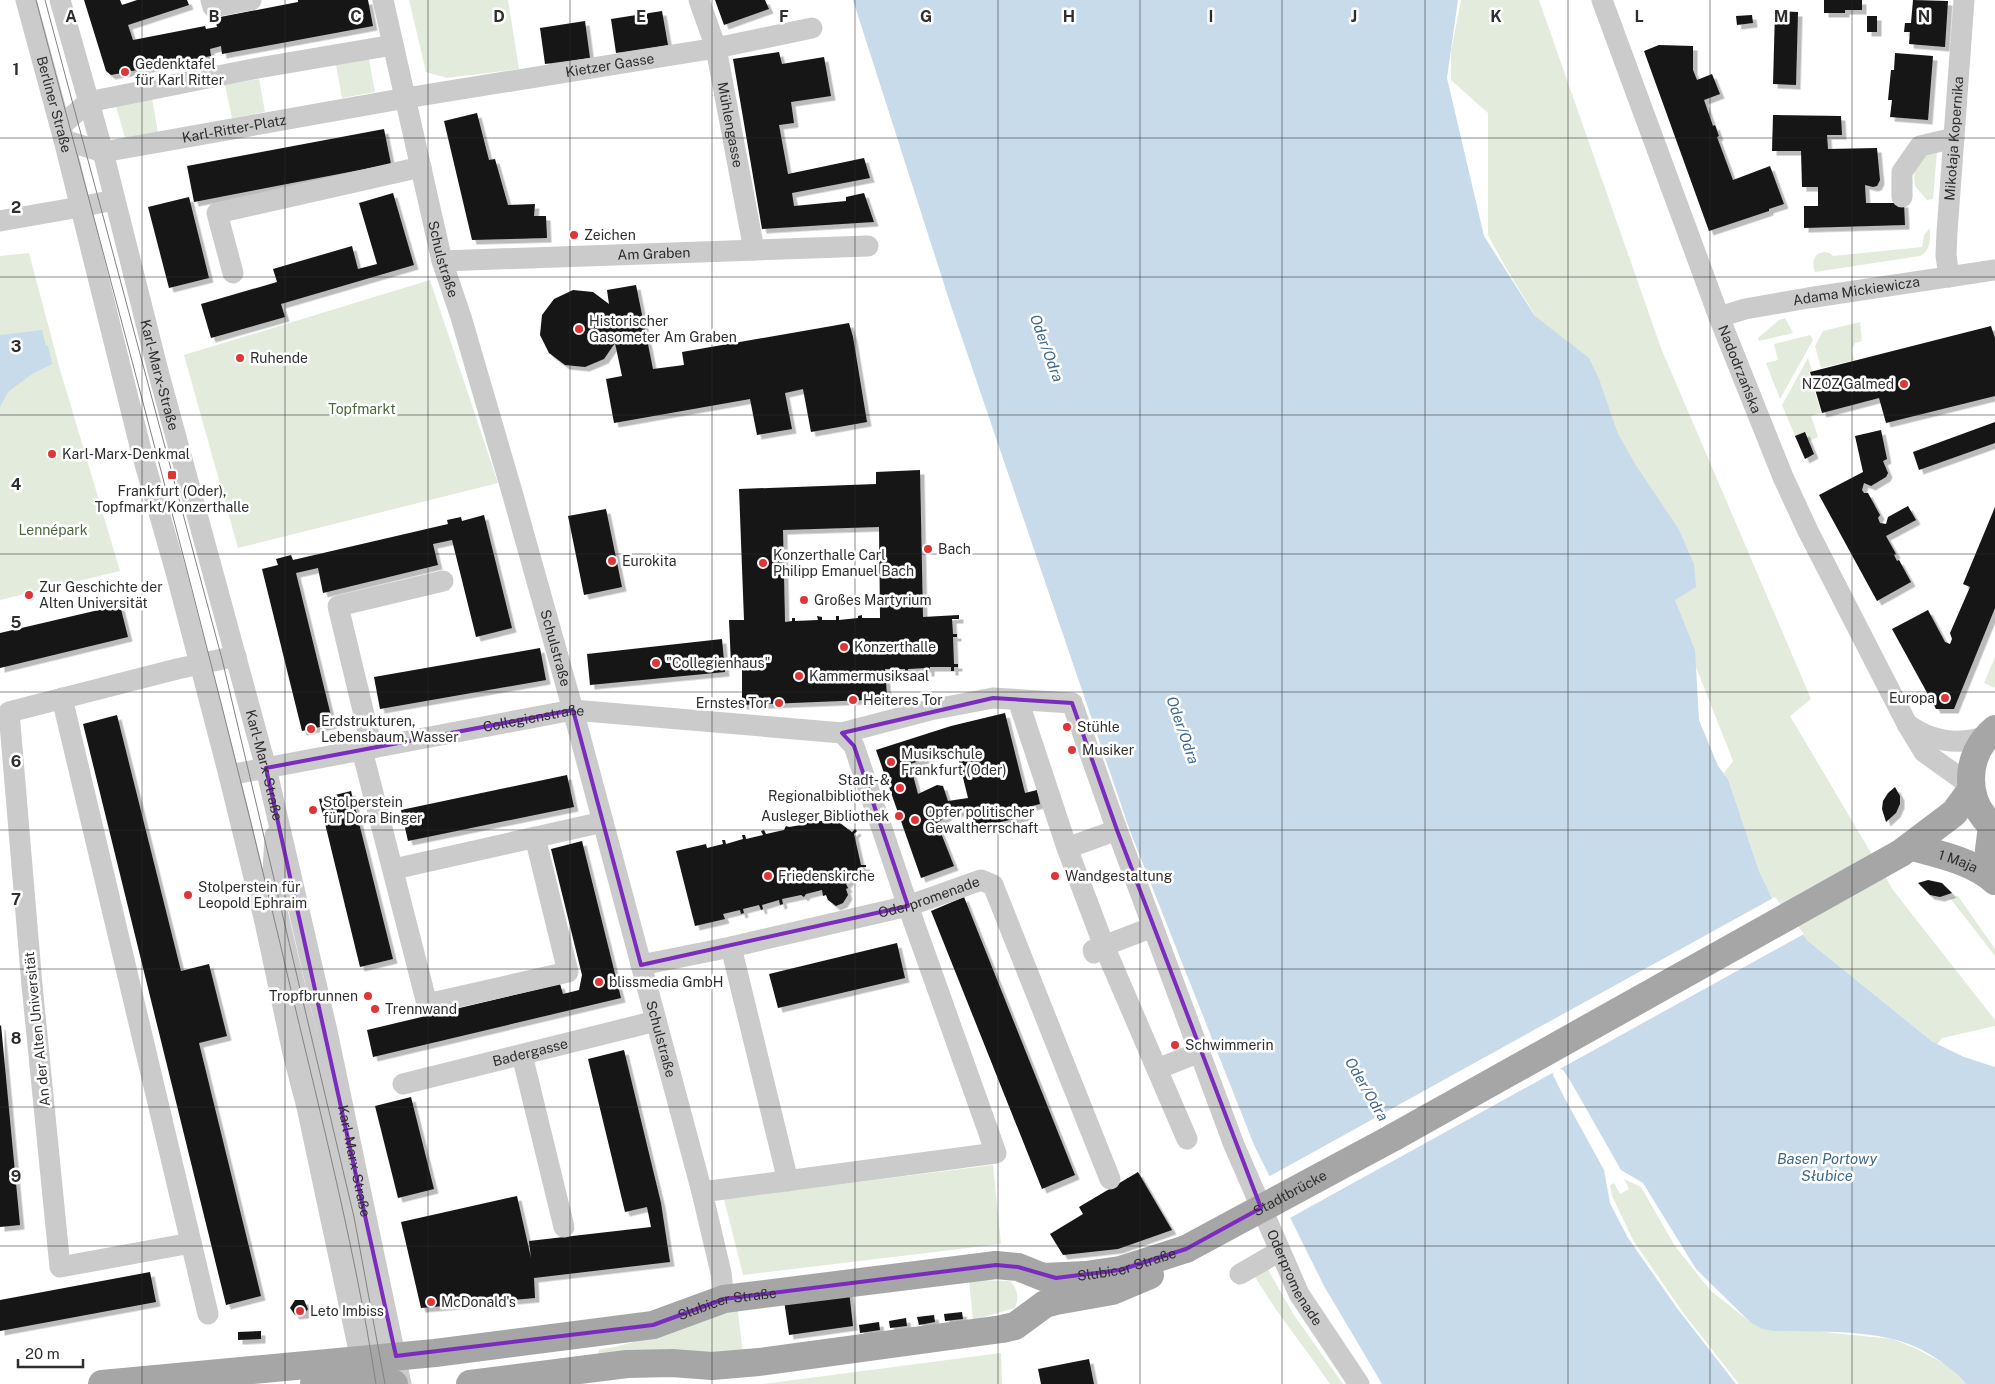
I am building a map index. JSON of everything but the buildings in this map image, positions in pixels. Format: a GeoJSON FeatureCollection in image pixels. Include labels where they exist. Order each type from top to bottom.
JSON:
{"type":"FeatureCollection","features":[{"type":"Feature","properties":{"kind":"main road"},"geometry":{"type":"LineString","coordinates":[[1991,733],[1974,758],[1970,771],[1971,788],[1978,808],[1992,826]]}},
{"type":"Feature","properties":{"kind":"main road"},"geometry":{"type":"LineString","coordinates":[[1908,851],[1954,813],[1971,788]]}},
{"type":"Feature","properties":{"kind":"main road"},"geometry":{"type":"LineString","coordinates":[[1908,851],[1973,826],[1992,826]]}},
{"type":"Feature","properties":{"kind":"main road","name":"1 Maja"},"geometry":{"type":"LineString","coordinates":[[1992,826],[1989,850],[1990,864],[1995,880]]}},
{"type":"Feature","properties":{"kind":"main road","name":"1 Maja"},"geometry":{"type":"LineString","coordinates":[[1908,851],[1965,864],[1995,880]]}},
{"type":"Feature","properties":{"kind":"main road","name":"Stadtbrücke"},"geometry":{"type":"LineString","coordinates":[[1186,1249],[1394,1137],[1908,851]]}},
{"type":"Feature","properties":{"kind":"main road","name":"Slubicer Straße"},"geometry":{"type":"LineString","coordinates":[[102,1384],[313,1374],[380,1373],[435,1353],[653,1324],[724,1299],[996,1266],[1018,1267],[1043,1277],[1056,1278],[1095,1274],[1120,1270],[1186,1249]]}},
{"type":"Feature","properties":{"kind":"main road","name":"Slubicer Straße"},"geometry":{"type":"LineString","coordinates":[[470,1384],[627,1364],[672,1363],[712,1366],[759,1362],[1002,1329],[1015,1326],[1045,1304],[1112,1291],[1137,1281],[1158,1270],[1186,1249]]}},
{"type":"Feature","properties":{"kind":"main road"},"geometry":{"type":"LineString","coordinates":[[1030,1272],[1037,1286],[1038,1296],[1038,1304],[1033,1312]]}},
{"type":"Feature","properties":{"kind":"street","name":"Berliner Straße"},"geometry":{"type":"LineString","coordinates":[[26,0],[80,208]]}},
{"type":"Feature","properties":{"kind":"street"},"geometry":{"type":"LineString","coordinates":[[60,0],[103,152]]}},
{"type":"Feature","properties":{"kind":"street"},"geometry":{"type":"LineString","coordinates":[[211,0],[213,7],[251,0]]}},
{"type":"Feature","properties":{"kind":"street","name":"Schulstraße"},"geometry":{"type":"LineString","coordinates":[[382,0],[442,261],[461,317],[510,483],[573,710],[702,1192],[721,1273],[724,1299]]}},
{"type":"Feature","properties":{"kind":"street","name":"Mühlengasse"},"geometry":{"type":"LineString","coordinates":[[699,0],[716,48],[754,250]]}},
{"type":"Feature","properties":{"kind":"street","name":"Nadodrzańska"},"geometry":{"type":"LineString","coordinates":[[1602,0],[1719,317],[1795,502],[1907,724],[1924,752],[1971,788]]}},
{"type":"Feature","properties":{"kind":"street","name":"Mikołaja Kopernika"},"geometry":{"type":"LineString","coordinates":[[1949,277],[1946,255],[1964,0]]}},
{"type":"Feature","properties":{"kind":"street","name":"Kietzer Gasse"},"geometry":{"type":"LineString","coordinates":[[406,98],[716,48],[812,28]]}},
{"type":"Feature","properties":{"kind":"street"},"geometry":{"type":"LineString","coordinates":[[62,133],[88,102],[248,70],[393,45]]}},
{"type":"Feature","properties":{"kind":"street","name":"Karl-Ritter-Platz"},"geometry":{"type":"LineString","coordinates":[[62,133],[103,152],[406,98]]}},
{"type":"Feature","properties":{"kind":"street"},"geometry":{"type":"LineString","coordinates":[[1902,197],[1902,172],[1920,146],[1954,138]]}},
{"type":"Feature","properties":{"kind":"street","name":"Karl-Marx-Straße"},"geometry":{"type":"LineString","coordinates":[[103,152],[158,371],[266,768],[329,1041],[380,1373]]}},
{"type":"Feature","properties":{"kind":"street"},"geometry":{"type":"LineString","coordinates":[[233,273],[217,213],[421,167]]}},
{"type":"Feature","properties":{"kind":"street"},"geometry":{"type":"LineString","coordinates":[[0,221],[80,208],[114,200]]}},
{"type":"Feature","properties":{"kind":"street"},"geometry":{"type":"LineString","coordinates":[[80,208],[141,450],[241,822],[293,1053],[380,1373]]}},
{"type":"Feature","properties":{"kind":"street","name":"Am Graben"},"geometry":{"type":"LineString","coordinates":[[442,261],[868,246]]}},
{"type":"Feature","properties":{"kind":"street","name":"Adama Mickiewicza"},"geometry":{"type":"LineString","coordinates":[[1719,317],[1745,309],[1793,300],[1995,270]]}},
{"type":"Feature","properties":{"kind":"street"},"geometry":{"type":"LineString","coordinates":[[443,581],[338,606],[367,749],[427,1004],[568,972],[535,837]]}},
{"type":"Feature","properties":{"kind":"street","name":"An der Alten Universität"},"geometry":{"type":"LineString","coordinates":[[191,1243],[60,1267],[33,995],[8,712],[236,656]]}},
{"type":"Feature","properties":{"kind":"street"},"geometry":{"type":"LineString","coordinates":[[62,698],[208,1314]]}},
{"type":"Feature","properties":{"kind":"street","name":"Collegienstraße"},"geometry":{"type":"LineString","coordinates":[[229,775],[573,710],[842,733],[930,710],[993,698]]}},
{"type":"Feature","properties":{"kind":"street","name":"Oderpromenade"},"geometry":{"type":"LineString","coordinates":[[993,698],[1072,703],[1234,1145],[1299,1294],[1359,1384]]}},
{"type":"Feature","properties":{"kind":"street"},"geometry":{"type":"LineString","coordinates":[[1018,700],[1102,956],[1157,1069],[1187,1139]]}},
{"type":"Feature","properties":{"kind":"street"},"geometry":{"type":"LineString","coordinates":[[1907,724],[1925,735],[1945,741],[1966,742],[1991,733]]}},
{"type":"Feature","properties":{"kind":"street"},"geometry":{"type":"LineString","coordinates":[[702,1192],[996,1153],[908,906],[854,746],[842,733]]}},
{"type":"Feature","properties":{"kind":"street"},"geometry":{"type":"LineString","coordinates":[[277,813],[273,871],[276,905],[350,1217],[380,1373]]}},
{"type":"Feature","properties":{"kind":"street"},"geometry":{"type":"LineString","coordinates":[[241,822],[276,905]]}},
{"type":"Feature","properties":{"kind":"street"},"geometry":{"type":"LineString","coordinates":[[394,869],[603,822]]}},
{"type":"Feature","properties":{"kind":"street"},"geometry":{"type":"LineString","coordinates":[[1066,848],[1117,830]]}},
{"type":"Feature","properties":{"kind":"street","name":"Oderpromenade"},"geometry":{"type":"LineString","coordinates":[[642,965],[731,947],[908,906],[981,880],[993,885],[1110,1179]]}},
{"type":"Feature","properties":{"kind":"street"},"geometry":{"type":"LineString","coordinates":[[1102,956],[1153,927]]}},
{"type":"Feature","properties":{"kind":"street"},"geometry":{"type":"LineString","coordinates":[[731,947],[788,1181]]}},
{"type":"Feature","properties":{"kind":"street","name":"Badergasse"},"geometry":{"type":"LineString","coordinates":[[403,1084],[656,1020]]}},
{"type":"Feature","properties":{"kind":"street"},"geometry":{"type":"LineString","coordinates":[[1157,1069],[1200,1052]]}},
{"type":"Feature","properties":{"kind":"street"},"geometry":{"type":"LineString","coordinates":[[522,1055],[564,1227]]}},
{"type":"Feature","properties":{"kind":"street"},"geometry":{"type":"LineString","coordinates":[[1240,1274],[1280,1251]]}},
{"type":"Feature","properties":{"kind":"highlighted area"},"geometry":{"type":"Polygon","coordinates":[[[993,698],[1072,703],[1117,830],[1261,1208],[1186,1249],[1120,1270],[1056,1278],[1018,1267],[996,1265],[724,1299],[653,1325],[396,1356],[266,768],[573,710],[641,965],[908,906],[854,746],[842,733],[993,698]]]}},
{"type":"Feature","properties":{"kind":"green space"},"geometry":{"type":"Polygon","coordinates":[[[409,0],[508,0],[519,69],[447,78],[426,72],[409,0]]]}},
{"type":"Feature","properties":{"kind":"green space"},"geometry":{"type":"Polygon","coordinates":[[[1461,0],[1539,0],[1661,348],[1811,699],[1790,716],[1893,890],[1995,1020],[1995,1026],[1942,1038],[1937,1045],[1808,941],[1770,894],[1759,871],[1728,779],[1724,773],[1733,761],[1696,667],[1563,361],[1488,235],[1488,113],[1451,80],[1451,51],[1461,0]]]}},
{"type":"Feature","properties":{"kind":"green space"},"geometry":{"type":"Polygon","coordinates":[[[369,59],[375,92],[342,98],[336,65],[369,59]]]}},
{"type":"Feature","properties":{"kind":"green space"},"geometry":{"type":"Polygon","coordinates":[[[259,79],[265,112],[232,118],[225,85],[259,79]]]}},
{"type":"Feature","properties":{"kind":"green space"},"geometry":{"type":"Polygon","coordinates":[[[152,99],[158,132],[125,138],[116,106],[152,99]]]}},
{"type":"Feature","properties":{"kind":"green space"},"geometry":{"type":"Polygon","coordinates":[[[1937,152],[1933,199],[1927,200],[1915,186],[1914,176],[1917,164],[1924,155],[1937,152]]]}},
{"type":"Feature","properties":{"kind":"green space"},"geometry":{"type":"Polygon","coordinates":[[[1930,228],[1928,248],[1920,256],[1815,272],[1813,263],[1817,254],[1824,252],[1830,253],[1833,256],[1922,247],[1924,235],[1930,228]]]}},
{"type":"Feature","properties":{"kind":"green space","name":"Lennépark"},"geometry":{"type":"Polygon","coordinates":[[[29,253],[59,366],[120,571],[0,600],[0,256],[29,253]]]}},
{"type":"Feature","properties":{"kind":"green space","name":"Topfmarkt"},"geometry":{"type":"Polygon","coordinates":[[[430,280],[498,483],[238,548],[184,355],[430,280]]]}},
{"type":"Feature","properties":{"kind":"green space"},"geometry":{"type":"Polygon","coordinates":[[[1785,318],[1793,333],[1759,341],[1758,338],[1779,320],[1785,318]]]}},
{"type":"Feature","properties":{"kind":"green space"},"geometry":{"type":"Polygon","coordinates":[[[1860,322],[1862,341],[1855,343],[1852,350],[1854,360],[1821,368],[1815,346],[1823,331],[1860,322]]]}},
{"type":"Feature","properties":{"kind":"green space"},"geometry":{"type":"Polygon","coordinates":[[[1810,335],[1813,340],[1780,399],[1766,363],[1778,360],[1774,344],[1810,335]]]}},
{"type":"Feature","properties":{"kind":"green space"},"geometry":{"type":"Polygon","coordinates":[[[1808,358],[1812,371],[1809,372],[1821,413],[1811,416],[1818,437],[1809,441],[1795,436],[1782,405],[1808,358]]]}},
{"type":"Feature","properties":{"kind":"green space"},"geometry":{"type":"Polygon","coordinates":[[[1995,657],[1995,688],[1984,683],[1995,657]]]}},
{"type":"Feature","properties":{"kind":"green space"},"geometry":{"type":"Polygon","coordinates":[[[1958,896],[1995,949],[1995,956],[1950,898],[1958,896]]]}},
{"type":"Feature","properties":{"kind":"green space"},"geometry":{"type":"Polygon","coordinates":[[[993,1165],[1001,1244],[743,1275],[724,1199],[993,1165]]]}},
{"type":"Feature","properties":{"kind":"green space"},"geometry":{"type":"Polygon","coordinates":[[[1624,1179],[1641,1187],[1675,1246],[1710,1290],[1750,1322],[1892,1339],[1915,1348],[1947,1365],[1966,1384],[1739,1384],[1684,1314],[1633,1240],[1612,1196],[1610,1185],[1614,1183],[1620,1194],[1629,1189],[1624,1179]]]}},
{"type":"Feature","properties":{"kind":"green space"},"geometry":{"type":"Polygon","coordinates":[[[1267,1268],[1294,1315],[1343,1384],[1330,1384],[1263,1289],[1254,1275],[1267,1268]]]}},
{"type":"Feature","properties":{"kind":"green space"},"geometry":{"type":"Polygon","coordinates":[[[969,1280],[1010,1281],[1015,1287],[1017,1294],[1015,1308],[973,1320],[969,1280]]]}},
{"type":"Feature","properties":{"kind":"green space"},"geometry":{"type":"Polygon","coordinates":[[[737,1305],[743,1354],[598,1355],[599,1350],[634,1342],[737,1305]]]}},
{"type":"Feature","properties":{"kind":"green space"},"geometry":{"type":"Polygon","coordinates":[[[1001,1353],[1002,1384],[763,1384],[1001,1353]]]}},
{"type":"Feature","properties":{"kind":"water"},"geometry":{"type":"Polygon","coordinates":[[[853,0],[1458,0],[1447,78],[1484,236],[1535,316],[1589,358],[1599,379],[1618,434],[1637,467],[1678,528],[1694,564],[1696,587],[1675,600],[1695,650],[1699,720],[1718,766],[1728,779],[1759,871],[1772,898],[1808,941],[1933,1042],[1964,1057],[1995,1067],[1995,1384],[1966,1384],[1951,1369],[1923,1350],[1892,1339],[1848,1333],[1773,1331],[1762,1329],[1750,1322],[1696,1269],[1643,1183],[1621,1170],[1571,1082],[1563,1070],[1555,1067],[1553,1075],[1604,1170],[1610,1203],[1628,1238],[1677,1308],[1736,1384],[1382,1384],[1324,1286],[1254,1145],[1130,831],[951,306],[853,0]]]}},
{"type":"Feature","properties":{"kind":"water"},"geometry":{"type":"Polygon","coordinates":[[[42,330],[46,346],[48,345],[52,364],[32,374],[8,392],[0,407],[0,335],[42,330]]]}},
{"type":"Feature","properties":{"kind":"pier"},"geometry":{"type":"Polygon","coordinates":[[[1775,897],[1804,934],[1288,1219],[1268,1177],[1775,897]]]}},
{"type":"Feature","properties":{"kind":"tram line"},"geometry":{"type":"LineString","coordinates":[[36,0],[222,706],[344,1218],[367,1328],[376,1384]]}},
{"type":"Feature","properties":{"kind":"tram line"},"geometry":{"type":"LineString","coordinates":[[45,0],[222,659],[354,1217],[385,1384]]}},
{"type":"Feature","properties":{"kind":"place","name":"Gedenktafel für Karl Ritter"},"geometry":{"type":"Point","coordinates":[125,72]}},
{"type":"Feature","properties":{"kind":"place","name":"Zeichen"},"geometry":{"type":"Point","coordinates":[574,235]}},
{"type":"Feature","properties":{"kind":"place","name":"Historischer Gasometer Am Graben"},"geometry":{"type":"Point","coordinates":[579,329]}},
{"type":"Feature","properties":{"kind":"place","name":"Ruhende"},"geometry":{"type":"Point","coordinates":[240,358]}},
{"type":"Feature","properties":{"kind":"place","name":"NZOZ Galmed"},"geometry":{"type":"Point","coordinates":[1904,384]}},
{"type":"Feature","properties":{"kind":"place","name":"Karl-Marx-Denkmal"},"geometry":{"type":"Point","coordinates":[52,454]}},
{"type":"Feature","properties":{"kind":"place","name":"Frankfurt (Oder), Topfmarkt/Konzerthalle"},"geometry":{"type":"Point","coordinates":[172,475]}},
{"type":"Feature","properties":{"kind":"place","name":"Bach"},"geometry":{"type":"Point","coordinates":[928,549]}},
{"type":"Feature","properties":{"kind":"place","name":"Eurokita"},"geometry":{"type":"Point","coordinates":[612,561]}},
{"type":"Feature","properties":{"kind":"place","name":"Konzerthalle Carl Philipp Emanuel Bach"},"geometry":{"type":"Point","coordinates":[763,563]}},
{"type":"Feature","properties":{"kind":"place","name":"Zur Geschichte der Alten Universität"},"geometry":{"type":"Point","coordinates":[29,595]}},
{"type":"Feature","properties":{"kind":"place","name":"Großes Martyrium"},"geometry":{"type":"Point","coordinates":[804,600]}},
{"type":"Feature","properties":{"kind":"place","name":"Konzerthalle"},"geometry":{"type":"Point","coordinates":[844,647]}},
{"type":"Feature","properties":{"kind":"place","name":"\"Collegienhaus\""},"geometry":{"type":"Point","coordinates":[656,663]}},
{"type":"Feature","properties":{"kind":"place","name":"Kammermusiksaal"},"geometry":{"type":"Point","coordinates":[799,676]}},
{"type":"Feature","properties":{"kind":"place","name":"Europa"},"geometry":{"type":"Point","coordinates":[1945,698]}},
{"type":"Feature","properties":{"kind":"place","name":"Heiteres Tor"},"geometry":{"type":"Point","coordinates":[853,700]}},
{"type":"Feature","properties":{"kind":"place","name":"Ernstes Tor"},"geometry":{"type":"Point","coordinates":[779,703]}},
{"type":"Feature","properties":{"kind":"place","name":"Stühle"},"geometry":{"type":"Point","coordinates":[1067,727]}},
{"type":"Feature","properties":{"kind":"place","name":"Erdstrukturen, Lebensbaum, Wasser"},"geometry":{"type":"Point","coordinates":[311,729]}},
{"type":"Feature","properties":{"kind":"place","name":"Musiker"},"geometry":{"type":"Point","coordinates":[1072,750]}},
{"type":"Feature","properties":{"kind":"place","name":"Musikschule Frankfurt (Oder)"},"geometry":{"type":"Point","coordinates":[891,762]}},
{"type":"Feature","properties":{"kind":"place","name":"Stadt- & Regionalbibliothek"},"geometry":{"type":"Point","coordinates":[900,788]}},
{"type":"Feature","properties":{"kind":"place","name":"Stolperstein für Dora Binger"},"geometry":{"type":"Point","coordinates":[313,810]}},
{"type":"Feature","properties":{"kind":"place","name":"Ausleger Bibliothek"},"geometry":{"type":"Point","coordinates":[899,816]}},
{"type":"Feature","properties":{"kind":"place","name":"Opfer politischer Gewaltherrschaft"},"geometry":{"type":"Point","coordinates":[915,820]}},
{"type":"Feature","properties":{"kind":"place","name":"Friedenskirche"},"geometry":{"type":"Point","coordinates":[768,876]}},
{"type":"Feature","properties":{"kind":"place","name":"Wandgestaltung"},"geometry":{"type":"Point","coordinates":[1055,876]}},
{"type":"Feature","properties":{"kind":"place","name":"Stolperstein für Leopold Ephraim"},"geometry":{"type":"Point","coordinates":[188,895]}},
{"type":"Feature","properties":{"kind":"place","name":"blissmedia GmbH"},"geometry":{"type":"Point","coordinates":[599,982]}},
{"type":"Feature","properties":{"kind":"place","name":"Tropfbrunnen"},"geometry":{"type":"Point","coordinates":[368,996]}},
{"type":"Feature","properties":{"kind":"place","name":"Trennwand"},"geometry":{"type":"Point","coordinates":[375,1009]}},
{"type":"Feature","properties":{"kind":"place","name":"Schwimmerin"},"geometry":{"type":"Point","coordinates":[1175,1045]}},
{"type":"Feature","properties":{"kind":"place","name":"McDonald's"},"geometry":{"type":"Point","coordinates":[431,1302]}},
{"type":"Feature","properties":{"kind":"place","name":"Leto Imbiss"},"geometry":{"type":"Point","coordinates":[300,1311]}},
{"type":"Feature","properties":{"kind":"water label","name":"Oder/Odra"},"geometry":{"type":"Point","coordinates":[1047,348]}},
{"type":"Feature","properties":{"kind":"water label","name":"Oder/Odra"},"geometry":{"type":"Point","coordinates":[1183,730]}},
{"type":"Feature","properties":{"kind":"water label","name":"Oder/Odra"},"geometry":{"type":"Point","coordinates":[1367,1089]}},
{"type":"Feature","properties":{"kind":"water label","name":"Basen Portowy Słubice"},"geometry":{"type":"Point","coordinates":[1827,1166]}}]}
